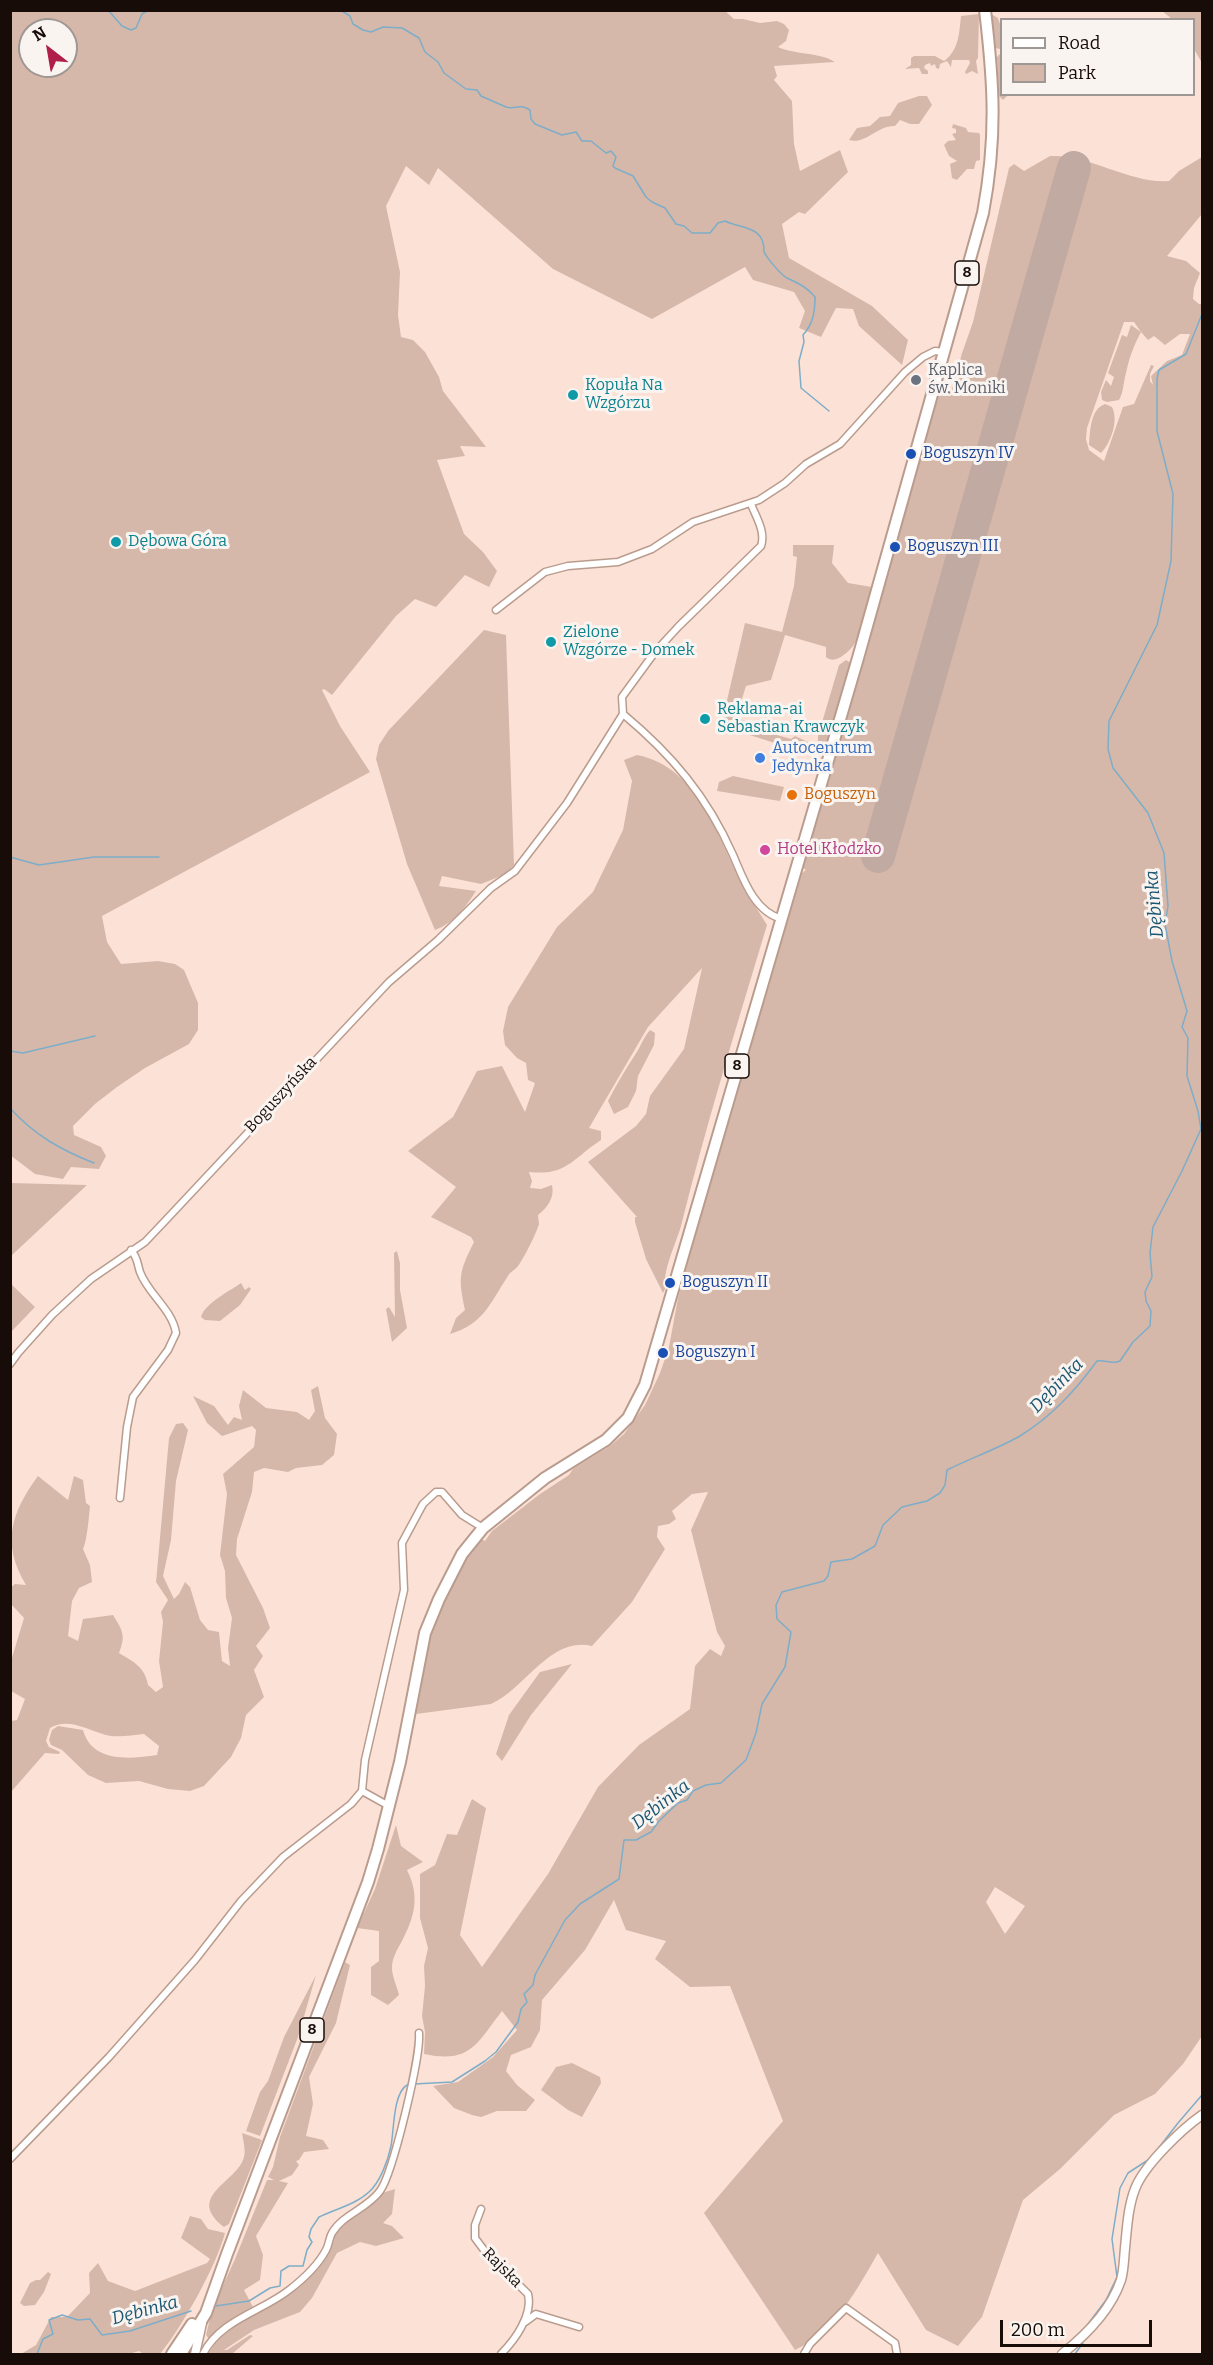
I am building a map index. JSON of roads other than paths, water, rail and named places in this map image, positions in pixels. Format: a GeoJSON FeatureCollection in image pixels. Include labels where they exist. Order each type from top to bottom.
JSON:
{"type":"FeatureCollection","features":[{"type":"Feature","properties":{"kind":"highway","name":"8"},"geometry":{"type":"LineString","coordinates":[[181,2355],[202,2320],[368,1882],[407,1730],[425,1633],[462,1554],[483,1528],[538,1483],[606,1440],[628,1418],[642,1395],[782,919],[983,213],[992,153],[994,91],[985,10]]}},
{"type":"Feature","properties":{"kind":"highway","name":"8"},"geometry":{"type":"LineString","coordinates":[[172,2355],[207,2302]]}},
{"type":"Feature","properties":{"kind":"street"},"geometry":{"type":"LineString","coordinates":[[496,610],[545,572],[568,566],[618,562],[652,549],[693,522],[751,504],[785,483],[806,464],[840,444],[905,372],[923,357],[934,351],[945,352]]}},
{"type":"Feature","properties":{"kind":"street","name":"Boguszyńska"},"geometry":{"type":"LineString","coordinates":[[10,1364],[67,1301],[98,1273],[144,1242],[164,1222],[388,982],[435,943],[491,888],[519,865],[567,803],[623,714],[622,697],[661,646],[761,546],[763,542],[761,530],[751,504]]}},
{"type":"Feature","properties":{"kind":"street"},"geometry":{"type":"LineString","coordinates":[[623,714],[668,756],[706,801],[753,897],[768,913],[782,919]]}},
{"type":"Feature","properties":{"kind":"street"},"geometry":{"type":"LineString","coordinates":[[120,1498],[127,1427],[133,1397],[163,1357],[176,1333],[172,1321],[144,1281],[137,1257],[131,1250]]}},
{"type":"Feature","properties":{"kind":"street"},"geometry":{"type":"LineString","coordinates":[[10,2159],[109,2057],[195,1960],[241,1901],[283,1857],[351,1804],[362,1791],[364,1760],[404,1590],[401,1551],[407,1531],[429,1497],[439,1491],[446,1495],[462,1515],[483,1528]]}},
{"type":"Feature","properties":{"kind":"street"},"geometry":{"type":"LineString","coordinates":[[362,1791],[389,1806]]}},
{"type":"Feature","properties":{"kind":"street"},"geometry":{"type":"LineString","coordinates":[[203,2355],[208,2345],[232,2323],[279,2297],[304,2277],[326,2250],[332,2234],[342,2221],[380,2192],[399,2136],[417,2061],[419,2033]]}},
{"type":"Feature","properties":{"kind":"street"},"geometry":{"type":"LineString","coordinates":[[1062,2355],[1095,2325],[1118,2288],[1123,2269],[1131,2205],[1137,2183],[1151,2164],[1181,2132],[1203,2115]]}},
{"type":"Feature","properties":{"kind":"street","name":"Rajska"},"geometry":{"type":"LineString","coordinates":[[482,2209],[474,2238],[528,2294],[530,2301],[522,2325],[512,2343],[501,2355]]}},
{"type":"Feature","properties":{"kind":"street"},"geometry":{"type":"LineString","coordinates":[[804,2355],[810,2344],[846,2308],[895,2343],[897,2355]]}},
{"type":"Feature","properties":{"kind":"street"},"geometry":{"type":"LineString","coordinates":[[522,2325],[536,2314],[579,2327]]}},
{"type":"Feature","properties":{"kind":"street"},"geometry":{"type":"LineString","coordinates":[[195,2355],[202,2320]]}},
{"type":"Feature","properties":{"kind":"waterway"},"geometry":{"type":"LineString","coordinates":[[108,10],[122,26],[131,30],[136,28],[142,14],[149,10]]}},
{"type":"Feature","properties":{"kind":"waterway"},"geometry":{"type":"LineString","coordinates":[[332,10],[342,11],[350,16],[353,24],[363,30],[371,32],[383,27],[402,28],[419,38],[425,52],[438,62],[444,73],[466,89],[477,90],[481,96],[506,107],[526,108],[530,110],[531,119],[535,124],[562,135],[576,132],[582,141],[591,141],[606,153],[611,151],[616,157],[613,166],[633,176],[646,197],[665,208],[676,224],[684,226],[692,233],[710,233],[718,223],[725,221],[756,232],[763,243],[764,252],[778,270],[787,278],[806,288],[815,297],[813,318],[803,335],[804,342],[799,361],[801,388],[829,411]]}},
{"type":"Feature","properties":{"kind":"waterway","name":"Dębinka"},"geometry":{"type":"LineString","coordinates":[[414,2084],[452,2082],[496,2052],[518,2022],[521,2009],[527,2002],[524,1994],[533,1985],[535,1975],[565,1920],[580,1904],[619,1879],[624,1840],[636,1840],[651,1832],[659,1821],[678,1803],[687,1800],[693,1791],[706,1785],[721,1783],[746,1760],[756,1733],[762,1704],[785,1667],[791,1632],[777,1619],[776,1605],[782,1592],[824,1581],[828,1576],[831,1562],[852,1559],[875,1546],[883,1525],[902,1507],[927,1501],[940,1493],[945,1485],[947,1470],[1011,1441],[1032,1428],[1062,1402],[1097,1361],[1120,1361],[1133,1342],[1150,1326],[1151,1311],[1145,1292],[1152,1277],[1150,1253],[1153,1227],[1201,1129],[1187,1076],[1188,1038],[1182,1027],[1187,1011],[1172,961],[1165,924],[1168,906],[1164,853],[1148,813],[1113,768],[1108,749],[1109,721],[1157,625],[1171,561],[1173,494],[1157,431],[1159,370],[1186,354],[1202,314]]}},
{"type":"Feature","properties":{"kind":"waterway"},"geometry":{"type":"LineString","coordinates":[[10,857],[39,865],[94,857],[159,857]]}},
{"type":"Feature","properties":{"kind":"waterway"},"geometry":{"type":"LineString","coordinates":[[10,1051],[23,1053],[95,1036]]}},
{"type":"Feature","properties":{"kind":"waterway"},"geometry":{"type":"LineString","coordinates":[[10,1108],[19,1118],[49,1141],[94,1163]]}},
{"type":"Feature","properties":{"kind":"waterway","name":"Dębinka"},"geometry":{"type":"LineString","coordinates":[[216,2306],[249,2301],[270,2288],[280,2286],[281,2271],[289,2266],[303,2266],[307,2250],[312,2242],[309,2237],[311,2229],[319,2217],[358,2200],[373,2188],[388,2158],[399,2096],[407,2085]]}},
{"type":"Feature","properties":{"kind":"waterway"},"geometry":{"type":"LineString","coordinates":[[1157,2150],[1202,2095]]}},
{"type":"Feature","properties":{"kind":"waterway"},"geometry":{"type":"LineString","coordinates":[[1088,2324],[1106,2300],[1117,2277],[1112,2239],[1120,2188],[1128,2173],[1148,2160]]}},
{"type":"Feature","properties":{"kind":"waterway","name":"Dębinka"},"geometry":{"type":"LineString","coordinates":[[37,2354],[43,2339],[53,2334],[49,2320],[62,2315],[78,2320],[90,2319],[102,2335],[130,2331],[191,2311]]}},
{"type":"Feature","properties":{"kind":"waterway"},"geometry":{"type":"LineString","coordinates":[[1075,2354],[1083,2343]]}},
{"type":"Feature","properties":{"kind":"place","name":"Kaplica św. Moniki"},"geometry":{"type":"Point","coordinates":[916,380]}},
{"type":"Feature","properties":{"kind":"place","name":"Kopuła Na Wzgórzu"},"geometry":{"type":"Point","coordinates":[573,395]}},
{"type":"Feature","properties":{"kind":"place","name":"Boguszyn IV"},"geometry":{"type":"Point","coordinates":[911,454]}},
{"type":"Feature","properties":{"kind":"place","name":"Dębowa Góra"},"geometry":{"type":"Point","coordinates":[116,542]}},
{"type":"Feature","properties":{"kind":"place","name":"Boguszyn III"},"geometry":{"type":"Point","coordinates":[895,547]}},
{"type":"Feature","properties":{"kind":"place","name":"Zielone Wzgórze - Domek"},"geometry":{"type":"Point","coordinates":[551,642]}},
{"type":"Feature","properties":{"kind":"place","name":"Reklama-ai Sebastian Krawczyk"},"geometry":{"type":"Point","coordinates":[705,719]}},
{"type":"Feature","properties":{"kind":"place","name":"Autocentrum Jedynka"},"geometry":{"type":"Point","coordinates":[760,758]}},
{"type":"Feature","properties":{"kind":"place","name":"Boguszyn"},"geometry":{"type":"Point","coordinates":[792,795]}},
{"type":"Feature","properties":{"kind":"place","name":"Hotel Kłodzko"},"geometry":{"type":"Point","coordinates":[765,850]}},
{"type":"Feature","properties":{"kind":"place","name":"Boguszyn II"},"geometry":{"type":"Point","coordinates":[670,1283]}},
{"type":"Feature","properties":{"kind":"place","name":"Boguszyn I"},"geometry":{"type":"Point","coordinates":[663,1353]}}]}
